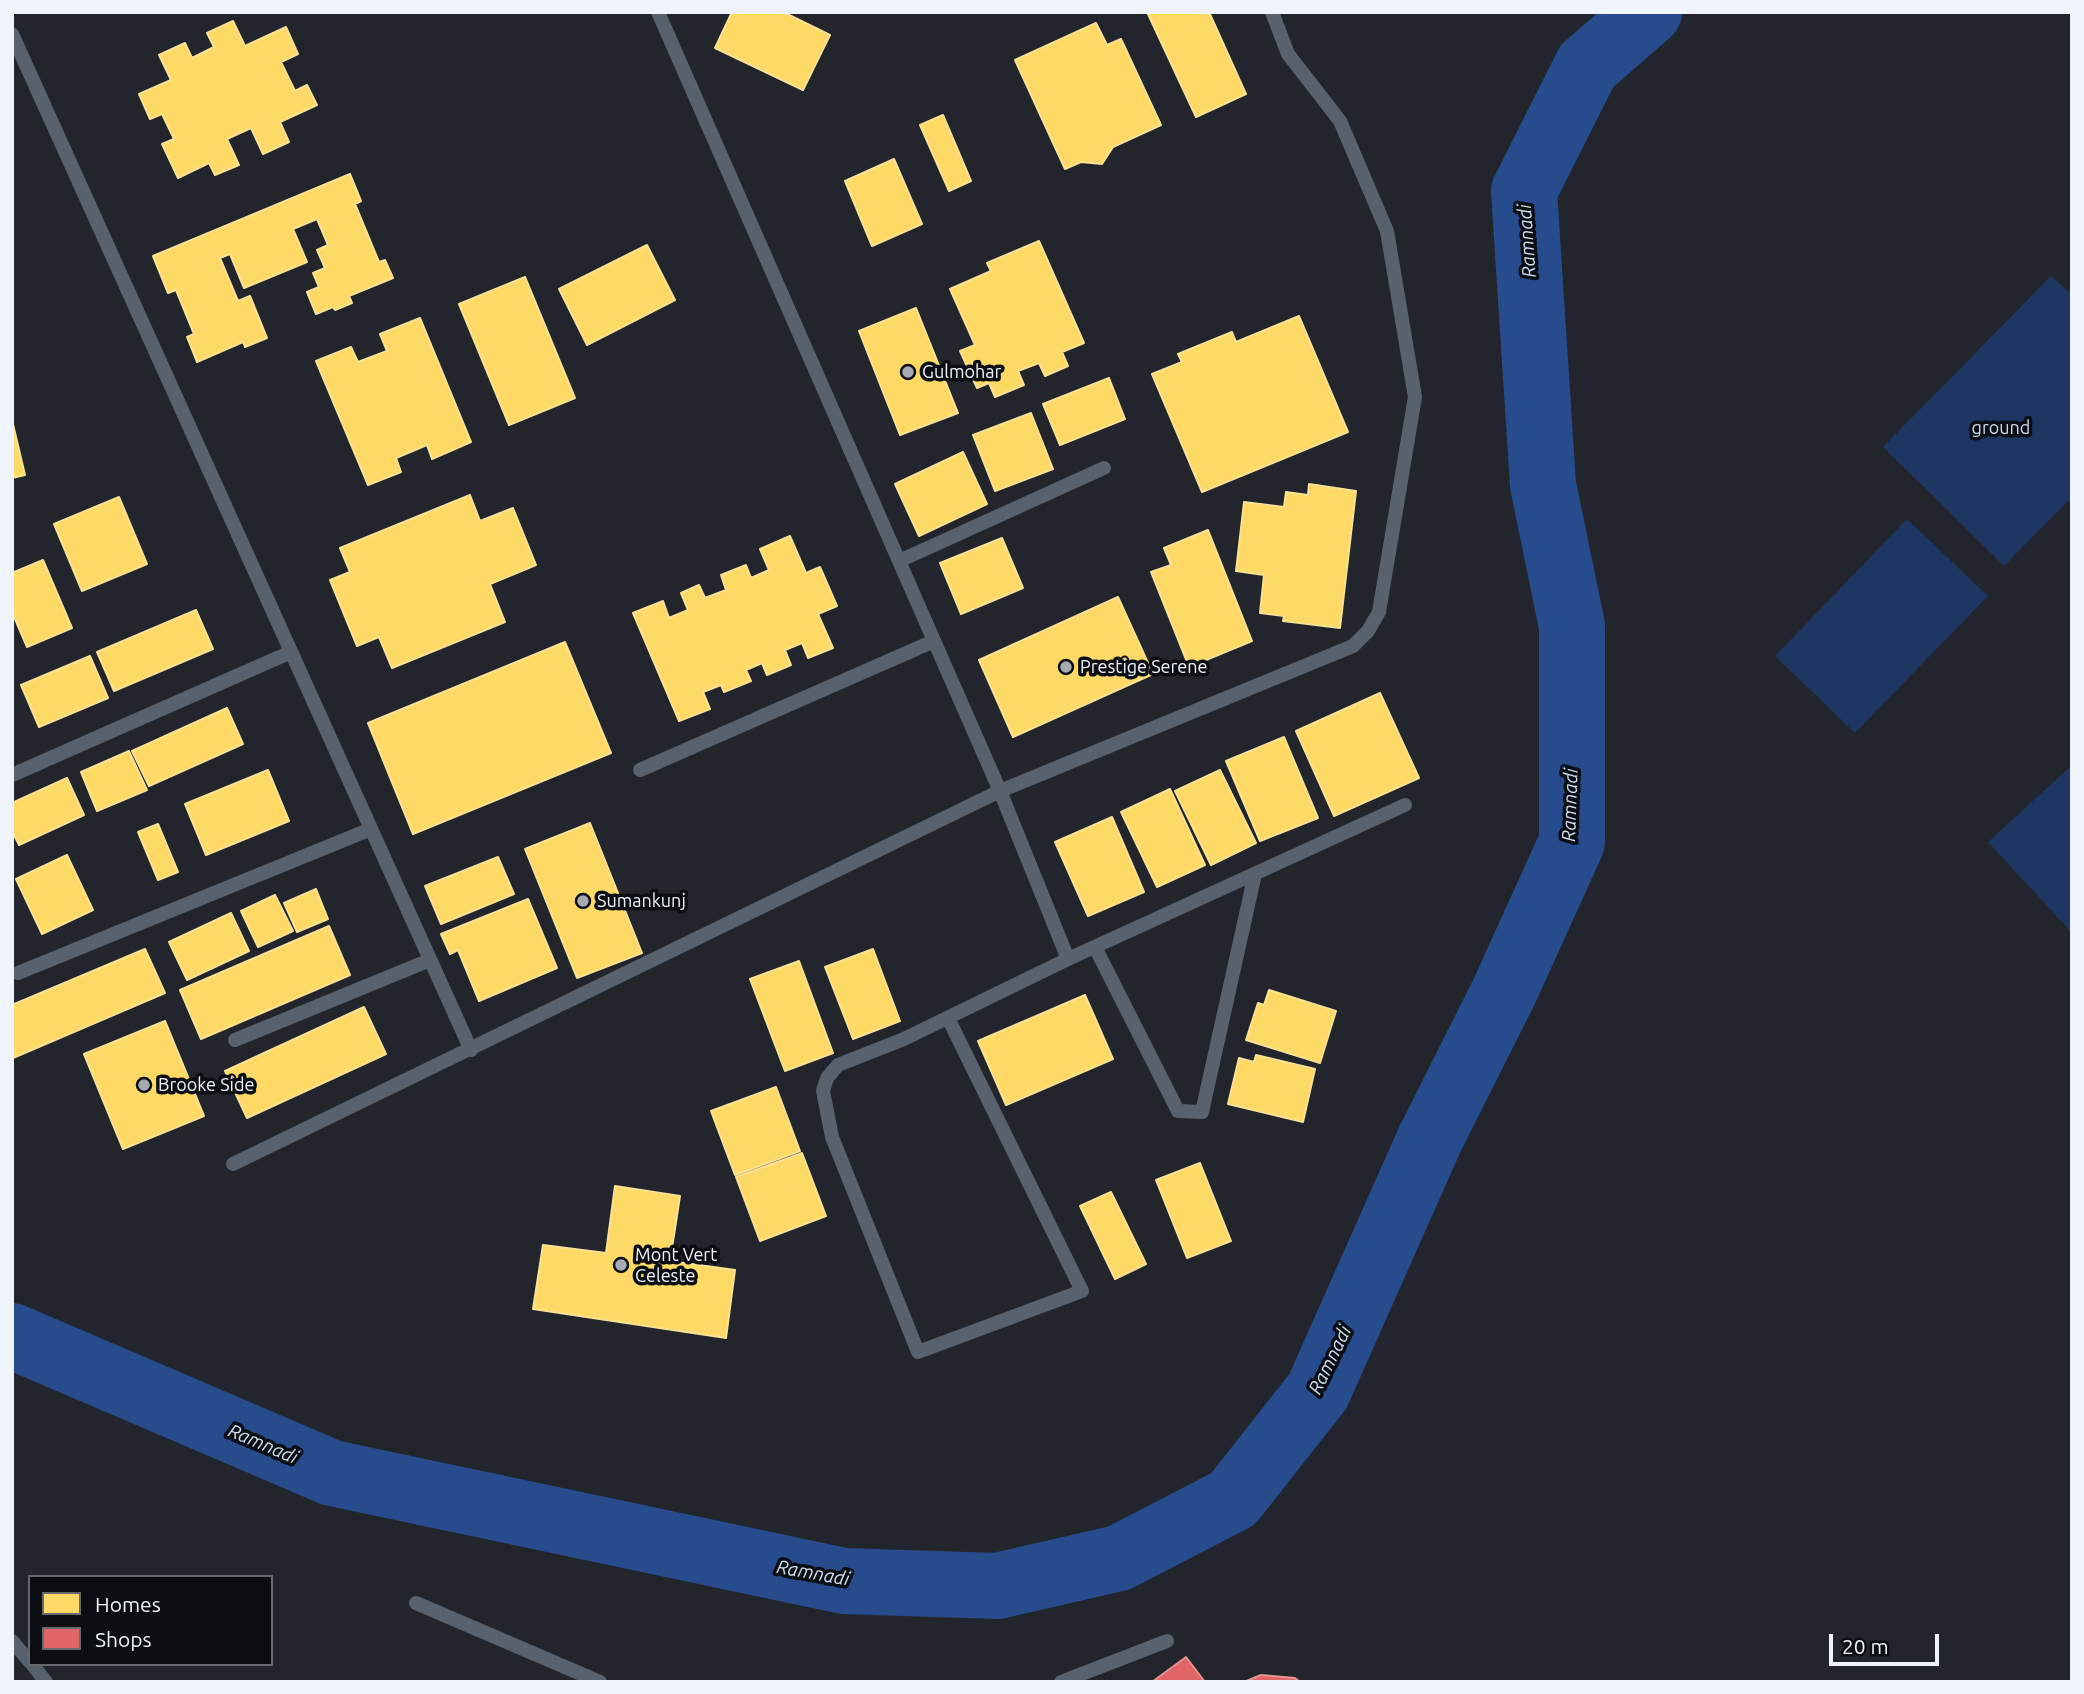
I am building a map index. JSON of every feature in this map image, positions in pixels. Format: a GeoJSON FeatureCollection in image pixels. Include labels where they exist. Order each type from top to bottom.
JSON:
{"type":"FeatureCollection","features":[{"type":"Feature","properties":{"kind":"lane"},"geometry":{"type":"LineString","coordinates":[[658,12],[1000,791],[1068,959]]}},
{"type":"Feature","properties":{"kind":"lane"},"geometry":{"type":"LineString","coordinates":[[233,1164],[1000,791],[1353,646],[1368,631],[1379,612],[1415,397],[1387,231],[1340,121],[1288,54],[1272,12]]}},
{"type":"Feature","properties":{"kind":"lane"},"geometry":{"type":"LineString","coordinates":[[12,34],[471,1050]]}},
{"type":"Feature","properties":{"kind":"lane"},"geometry":{"type":"LineString","coordinates":[[899,561],[1104,468]]}},
{"type":"Feature","properties":{"kind":"lane"},"geometry":{"type":"LineString","coordinates":[[640,770],[934,641]]}},
{"type":"Feature","properties":{"kind":"lane"},"geometry":{"type":"LineString","coordinates":[[12,775],[291,652]]}},
{"type":"Feature","properties":{"kind":"lane"},"geometry":{"type":"LineString","coordinates":[[948,1018],[1082,1291],[919,1352],[832,1137],[823,1091],[827,1078],[838,1065],[904,1039],[1068,959],[1405,805]]}},
{"type":"Feature","properties":{"kind":"lane"},"geometry":{"type":"LineString","coordinates":[[18,973],[371,829]]}},
{"type":"Feature","properties":{"kind":"lane"},"geometry":{"type":"LineString","coordinates":[[1095,947],[1178,1111],[1202,1112],[1255,874]]}},
{"type":"Feature","properties":{"kind":"lane"},"geometry":{"type":"LineString","coordinates":[[235,1040],[430,960]]}},
{"type":"Feature","properties":{"kind":"lane"},"geometry":{"type":"LineString","coordinates":[[416,1603],[600,1682]]}},
{"type":"Feature","properties":{"kind":"lane"},"geometry":{"type":"LineString","coordinates":[[12,1641],[28,1660]]}},
{"type":"Feature","properties":{"kind":"lane"},"geometry":{"type":"LineString","coordinates":[[1061,1682],[1167,1641]]}},
{"type":"Feature","properties":{"kind":"lane"},"geometry":{"type":"LineString","coordinates":[[33,1666],[46,1682]]}},
{"type":"Feature","properties":{"kind":"green space","name":"ground"},"geometry":{"type":"Polygon","coordinates":[[[2051,276],[2072,295],[2072,497],[2004,566],[1883,447],[2051,276]]]}},
{"type":"Feature","properties":{"kind":"green space"},"geometry":{"type":"Polygon","coordinates":[[[1907,519],[1988,596],[1855,733],[1775,656],[1907,519]]]}},
{"type":"Feature","properties":{"kind":"green space"},"geometry":{"type":"Polygon","coordinates":[[[2072,765],[2072,933],[1988,842],[2072,765]]]}},
{"type":"Feature","properties":{"kind":"building: Homes"},"geometry":{"type":"Polygon","coordinates":[[[732,12],[783,12],[830,35],[803,90],[715,48],[732,12]]]}},
{"type":"Feature","properties":{"kind":"building: Homes"},"geometry":{"type":"Polygon","coordinates":[[[1147,12],[1209,12],[1246,94],[1196,117],[1147,12]]]}},
{"type":"Feature","properties":{"kind":"building: Homes"},"geometry":{"type":"Polygon","coordinates":[[[233,21],[245,46],[286,27],[298,54],[281,62],[295,91],[307,85],[317,105],[280,122],[289,142],[263,154],[251,128],[227,139],[239,165],[215,175],[209,163],[178,178],[162,144],[174,139],[162,114],[150,119],[139,94],[171,80],[159,55],[185,43],[192,58],[214,47],[207,33],[233,21]]]}},
{"type":"Feature","properties":{"kind":"building: Homes"},"geometry":{"type":"Polygon","coordinates":[[[1096,23],[1107,45],[1121,39],[1161,125],[1113,147],[1102,164],[1081,162],[1065,169],[1015,60],[1096,23]]]}},
{"type":"Feature","properties":{"kind":"building: Homes"},"geometry":{"type":"Polygon","coordinates":[[[943,115],[971,181],[949,191],[920,125],[943,115]]]}},
{"type":"Feature","properties":{"kind":"building: Homes"},"geometry":{"type":"Polygon","coordinates":[[[894,159],[922,224],[872,246],[845,181],[894,159]]]}},
{"type":"Feature","properties":{"kind":"building: Homes"},"geometry":{"type":"Polygon","coordinates":[[[350,174],[361,201],[355,204],[379,262],[385,260],[393,278],[349,296],[352,303],[316,314],[307,292],[319,287],[313,273],[325,268],[317,250],[328,245],[317,219],[293,229],[307,262],[244,288],[230,254],[220,258],[238,301],[250,296],[267,338],[245,347],[243,342],[197,362],[187,337],[194,334],[176,290],[168,293],[153,256],[350,174]]]}},
{"type":"Feature","properties":{"kind":"building: Homes"},"geometry":{"type":"Polygon","coordinates":[[[1039,241],[1084,343],[1062,352],[1068,366],[1045,376],[1039,363],[1018,371],[1024,385],[995,397],[989,383],[977,388],[960,351],[975,345],[950,289],[991,271],[987,263],[1039,241]]]}},
{"type":"Feature","properties":{"kind":"building: Homes"},"geometry":{"type":"Polygon","coordinates":[[[647,245],[675,300],[587,345],[559,289],[647,245]]]}},
{"type":"Feature","properties":{"kind":"building: Homes"},"geometry":{"type":"Polygon","coordinates":[[[525,277],[575,398],[509,425],[459,304],[525,277]]]}},
{"type":"Feature","properties":{"kind":"building: Homes","name":"Gulmohar"},"geometry":{"type":"Polygon","coordinates":[[[916,308],[958,413],[900,435],[859,331],[916,308]]]}},
{"type":"Feature","properties":{"kind":"building: Homes"},"geometry":{"type":"Polygon","coordinates":[[[1299,316],[1348,432],[1202,492],[1152,374],[1182,362],[1178,354],[1232,332],[1236,342],[1299,316]]]}},
{"type":"Feature","properties":{"kind":"building: Homes"},"geometry":{"type":"Polygon","coordinates":[[[420,318],[471,442],[432,459],[427,445],[396,458],[401,472],[368,485],[316,361],[351,347],[358,362],[387,351],[380,334],[420,318]]]}},
{"type":"Feature","properties":{"kind":"building: Homes"},"geometry":{"type":"Polygon","coordinates":[[[1109,378],[1125,419],[1060,445],[1043,404],[1109,378]]]}},
{"type":"Feature","properties":{"kind":"building: Homes"},"geometry":{"type":"Polygon","coordinates":[[[1031,413],[1053,469],[995,491],[973,435],[1031,413]]]}},
{"type":"Feature","properties":{"kind":"building: Homes"},"geometry":{"type":"Polygon","coordinates":[[[12,420],[25,475],[12,478],[12,420]]]}},
{"type":"Feature","properties":{"kind":"building: Homes"},"geometry":{"type":"Polygon","coordinates":[[[963,452],[987,504],[919,536],[895,484],[963,452]]]}},
{"type":"Feature","properties":{"kind":"building: Homes"},"geometry":{"type":"Polygon","coordinates":[[[1309,484],[1356,491],[1340,628],[1283,621],[1284,616],[1260,613],[1264,575],[1236,571],[1244,502],[1284,507],[1286,492],[1308,495],[1309,484]]]}},
{"type":"Feature","properties":{"kind":"building: Homes"},"geometry":{"type":"Polygon","coordinates":[[[470,495],[480,521],[513,508],[536,565],[490,584],[505,622],[392,668],[379,637],[357,646],[330,580],[350,572],[340,548],[470,495]]]}},
{"type":"Feature","properties":{"kind":"building: Homes"},"geometry":{"type":"Polygon","coordinates":[[[119,497],[147,564],[82,591],[54,524],[119,497]]]}},
{"type":"Feature","properties":{"kind":"building: Homes"},"geometry":{"type":"Polygon","coordinates":[[[1208,530],[1252,641],[1189,667],[1151,572],[1171,565],[1164,548],[1208,530]]]}},
{"type":"Feature","properties":{"kind":"building: Homes"},"geometry":{"type":"Polygon","coordinates":[[[790,536],[806,573],[820,567],[837,606],[818,614],[833,648],[808,658],[802,643],[785,650],[791,665],[767,675],[762,663],[746,670],[751,681],[724,692],[721,685],[703,692],[710,709],[679,721],[633,613],[663,601],[669,618],[688,610],[681,593],[699,585],[705,598],[726,590],[721,575],[746,565],[751,578],[769,570],[760,549],[790,536]]]}},
{"type":"Feature","properties":{"kind":"building: Homes"},"geometry":{"type":"Polygon","coordinates":[[[1002,538],[1023,588],[961,614],[940,563],[1002,538]]]}},
{"type":"Feature","properties":{"kind":"building: Homes"},"geometry":{"type":"Polygon","coordinates":[[[43,560],[72,628],[27,647],[12,612],[12,573],[43,560]]]}},
{"type":"Feature","properties":{"kind":"building: Homes","name":"Prestige Serene"},"geometry":{"type":"Polygon","coordinates":[[[1118,597],[1153,674],[1013,737],[979,660],[1118,597]]]}},
{"type":"Feature","properties":{"kind":"building: Homes"},"geometry":{"type":"Polygon","coordinates":[[[196,610],[213,649],[114,691],[97,652],[196,610]]]}},
{"type":"Feature","properties":{"kind":"building: Homes"},"geometry":{"type":"Polygon","coordinates":[[[565,642],[611,753],[413,834],[368,723],[565,642]]]}},
{"type":"Feature","properties":{"kind":"building: Homes"},"geometry":{"type":"Polygon","coordinates":[[[90,656],[108,698],[39,727],[21,685],[90,656]]]}},
{"type":"Feature","properties":{"kind":"building: Homes"},"geometry":{"type":"Polygon","coordinates":[[[1380,693],[1419,778],[1334,816],[1296,731],[1380,693]]]}},
{"type":"Feature","properties":{"kind":"building: Homes"},"geometry":{"type":"Polygon","coordinates":[[[227,708],[243,744],[149,786],[132,751],[227,708]]]}},
{"type":"Feature","properties":{"kind":"building: Homes"},"geometry":{"type":"Polygon","coordinates":[[[1284,737],[1318,818],[1260,841],[1226,761],[1284,737]]]}},
{"type":"Feature","properties":{"kind":"building: Homes"},"geometry":{"type":"Polygon","coordinates":[[[129,751],[147,790],[97,811],[81,772],[129,751]]]}},
{"type":"Feature","properties":{"kind":"building: Homes"},"geometry":{"type":"Polygon","coordinates":[[[268,770],[289,821],[206,855],[185,804],[268,770]]]}},
{"type":"Feature","properties":{"kind":"building: Homes"},"geometry":{"type":"Polygon","coordinates":[[[1220,770],[1256,843],[1211,865],[1175,791],[1220,770]]]}},
{"type":"Feature","properties":{"kind":"building: Homes"},"geometry":{"type":"Polygon","coordinates":[[[67,778],[84,815],[19,845],[12,831],[12,803],[67,778]]]}},
{"type":"Feature","properties":{"kind":"building: Homes"},"geometry":{"type":"Polygon","coordinates":[[[1170,789],[1205,865],[1157,887],[1121,812],[1170,789]]]}},
{"type":"Feature","properties":{"kind":"building: Homes"},"geometry":{"type":"Polygon","coordinates":[[[1112,817],[1144,892],[1088,916],[1055,842],[1112,817]]]}},
{"type":"Feature","properties":{"kind":"building: Homes","name":"Sumankunj"},"geometry":{"type":"Polygon","coordinates":[[[590,823],[642,953],[577,978],[525,849],[590,823]]]}},
{"type":"Feature","properties":{"kind":"building: Homes"},"geometry":{"type":"Polygon","coordinates":[[[158,824],[178,872],[158,880],[138,832],[158,824]]]}},
{"type":"Feature","properties":{"kind":"building: Homes"},"geometry":{"type":"Polygon","coordinates":[[[67,855],[93,910],[42,934],[16,879],[67,855]]]}},
{"type":"Feature","properties":{"kind":"building: Homes"},"geometry":{"type":"Polygon","coordinates":[[[498,857],[514,894],[441,924],[425,886],[498,857]]]}},
{"type":"Feature","properties":{"kind":"building: Homes"},"geometry":{"type":"Polygon","coordinates":[[[316,889],[328,919],[297,932],[284,903],[316,889]]]}},
{"type":"Feature","properties":{"kind":"building: Homes"},"geometry":{"type":"Polygon","coordinates":[[[275,895],[293,931],[258,947],[241,911],[275,895]]]}},
{"type":"Feature","properties":{"kind":"building: Homes"},"geometry":{"type":"Polygon","coordinates":[[[528,899],[557,968],[479,1001],[458,950],[450,954],[441,934],[528,899]]]}},
{"type":"Feature","properties":{"kind":"building: Homes"},"geometry":{"type":"Polygon","coordinates":[[[231,913],[249,951],[187,980],[169,942],[231,913]]]}},
{"type":"Feature","properties":{"kind":"building: Homes"},"geometry":{"type":"Polygon","coordinates":[[[329,926],[350,975],[201,1039],[180,990],[329,926]]]}},
{"type":"Feature","properties":{"kind":"building: Homes"},"geometry":{"type":"Polygon","coordinates":[[[145,949],[165,993],[13,1058],[12,1005],[145,949]]]}},
{"type":"Feature","properties":{"kind":"building: Homes"},"geometry":{"type":"Polygon","coordinates":[[[873,949],[900,1021],[853,1039],[825,967],[873,949]]]}},
{"type":"Feature","properties":{"kind":"building: Homes"},"geometry":{"type":"Polygon","coordinates":[[[799,961],[833,1053],[785,1071],[750,979],[799,961]]]}},
{"type":"Feature","properties":{"kind":"building: Homes"},"geometry":{"type":"Polygon","coordinates":[[[1269,990],[1336,1011],[1320,1063],[1246,1040],[1258,1003],[1264,1005],[1269,990]]]}},
{"type":"Feature","properties":{"kind":"building: Homes"},"geometry":{"type":"Polygon","coordinates":[[[1085,995],[1113,1059],[1006,1105],[978,1041],[1085,995]]]}},
{"type":"Feature","properties":{"kind":"building: Homes"},"geometry":{"type":"Polygon","coordinates":[[[364,1007],[386,1054],[247,1118],[225,1071],[364,1007]]]}},
{"type":"Feature","properties":{"kind":"building: Homes","name":"Brooke Side"},"geometry":{"type":"Polygon","coordinates":[[[165,1021],[204,1116],[123,1149],[84,1054],[165,1021]]]}},
{"type":"Feature","properties":{"kind":"building: Homes"},"geometry":{"type":"Polygon","coordinates":[[[1256,1055],[1315,1069],[1303,1122],[1228,1104],[1239,1058],[1254,1062],[1256,1055]]]}},
{"type":"Feature","properties":{"kind":"building: Homes"},"geometry":{"type":"Polygon","coordinates":[[[776,1087],[800,1151],[735,1175],[711,1111],[776,1087]]]}},
{"type":"Feature","properties":{"kind":"building: Homes"},"geometry":{"type":"Polygon","coordinates":[[[802,1153],[826,1216],[760,1241],[736,1177],[802,1153]]]}},
{"type":"Feature","properties":{"kind":"building: Homes"},"geometry":{"type":"Polygon","coordinates":[[[1200,1163],[1231,1241],[1187,1258],[1156,1180],[1200,1163]]]}},
{"type":"Feature","properties":{"kind":"building: Homes","name":"Mont Vert Celeste"},"geometry":{"type":"Polygon","coordinates":[[[615,1186],[680,1196],[670,1261],[735,1270],[726,1338],[533,1309],[543,1245],[606,1253],[615,1186]]]}},
{"type":"Feature","properties":{"kind":"building: Homes"},"geometry":{"type":"Polygon","coordinates":[[[1111,1192],[1146,1264],[1115,1279],[1080,1206],[1111,1192]]]}},
{"type":"Feature","properties":{"kind":"building: Shops"},"geometry":{"type":"Polygon","coordinates":[[[1186,1657],[1205,1682],[1152,1682],[1186,1657]]]}},
{"type":"Feature","properties":{"kind":"building: Shops"},"geometry":{"type":"Polygon","coordinates":[[[1261,1675],[1295,1678],[1300,1682],[1244,1682],[1261,1675]]]}},
{"type":"Feature","properties":{"kind":"waterway","name":"Ramnadi"},"geometry":{"type":"LineString","coordinates":[[12,1336],[332,1473],[844,1581],[997,1586],[1119,1558],[1233,1499],[1318,1391],[1430,1139],[1504,992],[1572,842],[1572,626],[1543,485],[1524,191],[1587,66],[1649,12]]}},
{"type":"Feature","properties":{"kind":"place","name":"Gulmohar"},"geometry":{"type":"Point","coordinates":[908,372]}},
{"type":"Feature","properties":{"kind":"place","name":"Prestige Serene"},"geometry":{"type":"Point","coordinates":[1066,667]}},
{"type":"Feature","properties":{"kind":"place","name":"Sumankunj"},"geometry":{"type":"Point","coordinates":[583,901]}},
{"type":"Feature","properties":{"kind":"place","name":"Brooke Side"},"geometry":{"type":"Point","coordinates":[144,1085]}},
{"type":"Feature","properties":{"kind":"place","name":"Mont Vert Celeste"},"geometry":{"type":"Point","coordinates":[621,1265]}}]}
